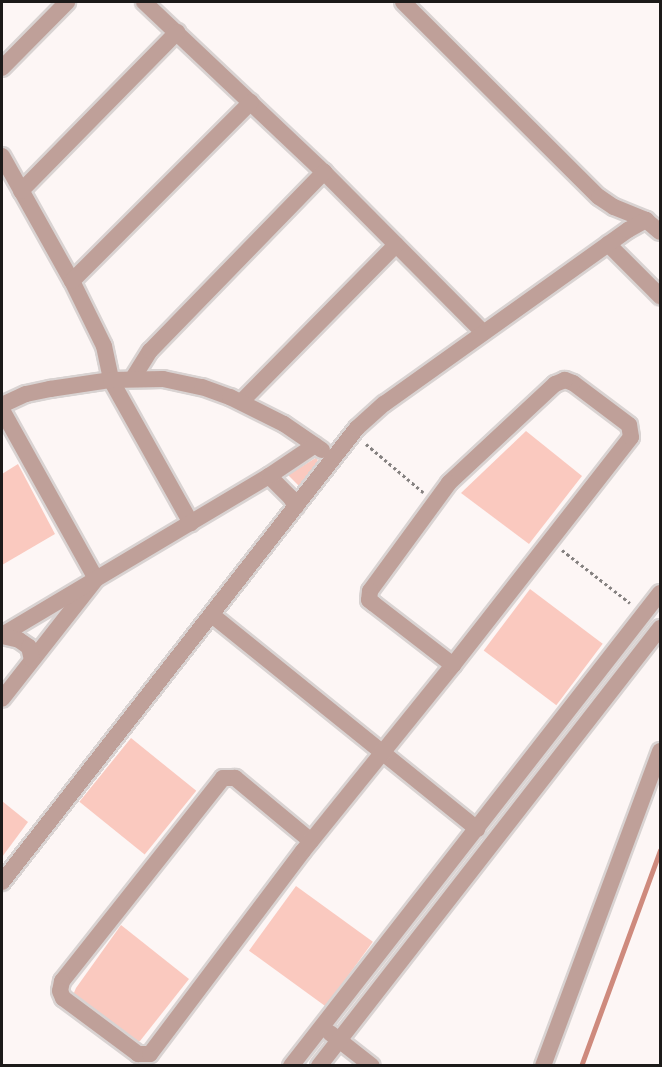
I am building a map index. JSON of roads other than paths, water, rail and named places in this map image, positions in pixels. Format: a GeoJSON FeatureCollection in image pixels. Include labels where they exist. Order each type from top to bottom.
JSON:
{"type":"FeatureCollection","features":[{"type":"Feature","properties":{"kind":"street"},"geometry":{"type":"LineString","coordinates":[[2,68],[67,2]]}},
{"type":"Feature","properties":{"kind":"street"},"geometry":{"type":"LineString","coordinates":[[144,2],[324,172],[483,332]]}},
{"type":"Feature","properties":{"kind":"street"},"geometry":{"type":"LineString","coordinates":[[403,2],[599,197],[614,207],[646,220],[660,232]]}},
{"type":"Feature","properties":{"kind":"street"},"geometry":{"type":"LineString","coordinates":[[21,190],[177,32]]}},
{"type":"Feature","properties":{"kind":"street"},"geometry":{"type":"LineString","coordinates":[[72,281],[251,102]]}},
{"type":"Feature","properties":{"kind":"street"},"geometry":{"type":"LineString","coordinates":[[2,156],[72,281],[104,346],[111,380],[191,523]]}},
{"type":"Feature","properties":{"kind":"street"},"geometry":{"type":"LineString","coordinates":[[133,378],[150,351],[324,172]]}},
{"type":"Feature","properties":{"kind":"street"},"geometry":{"type":"LineString","coordinates":[[2,882],[353,434],[384,404],[608,244],[646,220]]}},
{"type":"Feature","properties":{"kind":"street"},"geometry":{"type":"LineString","coordinates":[[608,244],[660,296]]}},
{"type":"Feature","properties":{"kind":"street"},"geometry":{"type":"LineString","coordinates":[[241,402],[396,245]]}},
{"type":"Feature","properties":{"kind":"street"},"geometry":{"type":"LineString","coordinates":[[2,405],[26,394],[111,380],[163,379],[202,387],[241,402],[284,424],[334,459]]}},
{"type":"Feature","properties":{"kind":"street"},"geometry":{"type":"LineString","coordinates":[[311,841],[235,778],[223,778],[62,981],[60,991],[63,998],[138,1054],[150,1053],[311,841],[384,753],[453,665],[548,540],[631,436],[629,425],[573,383],[565,380],[555,384],[449,483],[370,591],[369,600],[453,665]]}},
{"type":"Feature","properties":{"kind":"street"},"geometry":{"type":"LineString","coordinates":[[2,410],[96,579]]}},
{"type":"Feature","properties":{"kind":"street"},"geometry":{"type":"LineString","coordinates":[[2,636],[269,476],[315,445]]}},
{"type":"Feature","properties":{"kind":"street"},"geometry":{"type":"LineString","coordinates":[[269,476],[280,485],[296,507]]}},
{"type":"Feature","properties":{"kind":"street"},"geometry":{"type":"LineString","coordinates":[[2,699],[96,579]]}},
{"type":"Feature","properties":{"kind":"street"},"geometry":{"type":"LineString","coordinates":[[291,1065],[660,593]]}},
{"type":"Feature","properties":{"kind":"street"},"geometry":{"type":"LineString","coordinates":[[212,615],[477,829]]}},
{"type":"Feature","properties":{"kind":"street"},"geometry":{"type":"LineString","coordinates":[[319,1065],[660,628]]}},
{"type":"Feature","properties":{"kind":"street"},"geometry":{"type":"LineString","coordinates":[[2,636],[19,640],[28,647],[32,660]]}},
{"type":"Feature","properties":{"kind":"street"},"geometry":{"type":"LineString","coordinates":[[543,1065],[660,751]]}},
{"type":"Feature","properties":{"kind":"street"},"geometry":{"type":"LineString","coordinates":[[322,1026],[372,1065]]}},
{"type":"Feature","properties":{"kind":"waterway"},"geometry":{"type":"LineString","coordinates":[[581,1066],[660,850]]}}]}
